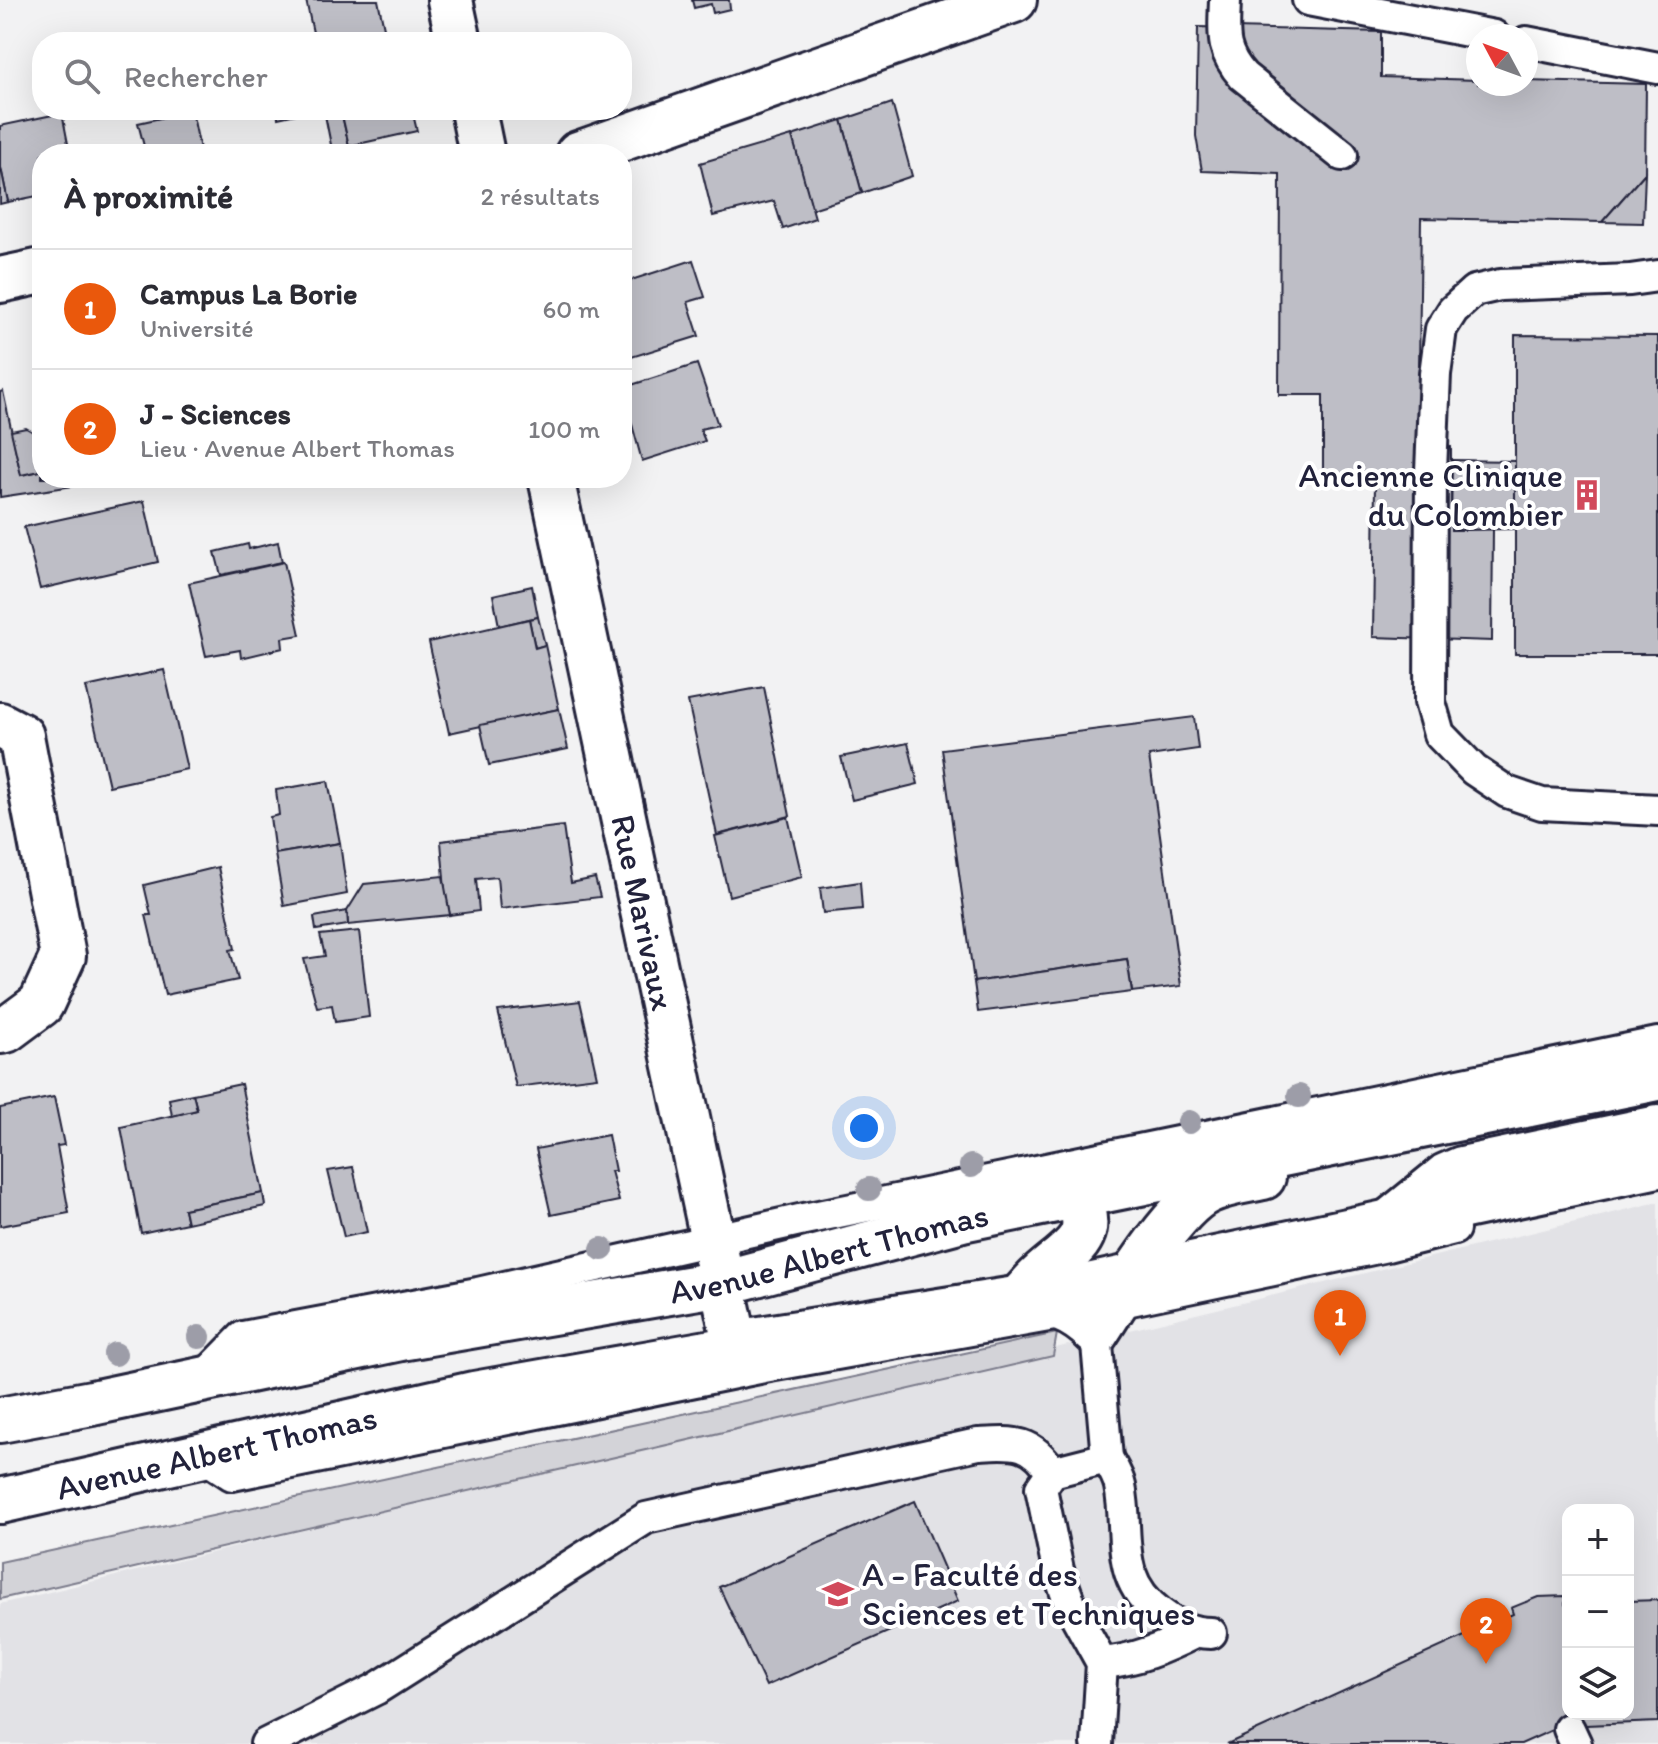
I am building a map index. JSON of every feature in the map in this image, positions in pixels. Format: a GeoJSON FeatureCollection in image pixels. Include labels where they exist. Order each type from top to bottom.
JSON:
{"type":"FeatureCollection","features":[{"type":"Feature","properties":{"kind":"street"},"geometry":{"type":"LineString","coordinates":[[450,0],[457,32]]}},
{"type":"Feature","properties":{"kind":"street"},"geometry":{"type":"LineString","coordinates":[[606,144],[1014,0]]}},
{"type":"Feature","properties":{"kind":"street"},"geometry":{"type":"LineString","coordinates":[[475,120],[480,144]]}},
{"type":"Feature","properties":{"kind":"street"},"geometry":{"type":"LineString","coordinates":[[0,280],[32,273]]}},
{"type":"Feature","properties":{"kind":"street","name":"Rue Marivaux"},"geometry":{"type":"LineString","coordinates":[[553,488],[736,1348]]}},
{"type":"Feature","properties":{"kind":"street"},"geometry":{"type":"LineString","coordinates":[[0,725],[21,736],[63,956],[41,1004],[6,1030],[0,1031]]}},
{"type":"Feature","properties":{"kind":"street","name":"Avenue Albert Thomas"},"geometry":{"type":"LineString","coordinates":[[0,1420],[406,1337],[722,1283],[935,1226],[1658,1078]]}},
{"type":"Feature","properties":{"kind":"street"},"geometry":{"type":"LineString","coordinates":[[1018,1299],[1053,1306],[1104,1306],[1193,1200],[1227,1184],[1658,1094]]}},
{"type":"Feature","properties":{"kind":"street"},"geometry":{"type":"LineString","coordinates":[[1388,1223],[1446,1176],[1462,1169],[1658,1128]]}},
{"type":"Feature","properties":{"kind":"street","name":"Avenue Albert Thomas"},"geometry":{"type":"LineString","coordinates":[[8,1501],[474,1394],[736,1348],[747,1341],[1018,1299],[1104,1306],[1388,1223],[1658,1165]]}},
{"type":"Feature","properties":{"kind":"street"},"geometry":{"type":"LineString","coordinates":[[1018,1299],[1082,1236],[1086,1225],[1085,1214],[1075,1196]]}},
{"type":"Feature","properties":{"kind":"lane"},"geometry":{"type":"LineString","coordinates":[[1225,0],[1225,45],[1230,61],[1243,76],[1342,155]]}},
{"type":"Feature","properties":{"kind":"lane"},"geometry":{"type":"LineString","coordinates":[[1308,0],[1466,31]]}},
{"type":"Feature","properties":{"kind":"lane"},"geometry":{"type":"LineString","coordinates":[[1538,44],[1658,68]]}},
{"type":"Feature","properties":{"kind":"lane"},"geometry":{"type":"LineString","coordinates":[[1658,276],[1630,280],[1500,285],[1474,291],[1453,310],[1441,329],[1435,374],[1431,471],[1430,702],[1439,734],[1474,770],[1507,792],[1542,804],[1658,810]]}},
{"type":"Feature","properties":{"kind":"lane"},"geometry":{"type":"LineString","coordinates":[[202,1379],[243,1337],[478,1293],[804,1219],[1658,1043]]}},
{"type":"Feature","properties":{"kind":"lane"},"geometry":{"type":"LineString","coordinates":[[203,1456],[232,1475],[764,1367],[1104,1306],[1387,1246],[1558,1201],[1658,1179]]}},
{"type":"Feature","properties":{"kind":"lane"},"geometry":{"type":"LineString","coordinates":[[1102,1663],[1157,1651],[1202,1633],[1172,1622],[1154,1609],[1129,1574],[1119,1482],[1107,1458],[1104,1306]]}},
{"type":"Feature","properties":{"kind":"lane"},"geometry":{"type":"LineString","coordinates":[[266,1744],[376,1689],[646,1518],[978,1444],[1012,1442],[1041,1454],[1052,1472]]}},
{"type":"Feature","properties":{"kind":"lane"},"geometry":{"type":"LineString","coordinates":[[1097,1744],[1102,1663],[1071,1607],[1058,1570],[1041,1488],[1052,1472],[1107,1458]]}},
{"type":"Feature","properties":{"kind":"shaded area"},"geometry":{"type":"Polygon","coordinates":[[[1658,1202],[1658,1744],[0,1744],[0,1604],[1658,1202]]]}},
{"type":"Feature","properties":{"kind":"shaded area"},"geometry":{"type":"Polygon","coordinates":[[[1057,1333],[1053,1356],[0,1599],[0,1562],[1057,1333]]]}},
{"type":"Feature","properties":{"kind":"building"},"geometry":{"type":"Polygon","coordinates":[[[306,0],[378,0],[385,32],[313,32],[306,0]]]}},
{"type":"Feature","properties":{"kind":"building"},"geometry":{"type":"Polygon","coordinates":[[[692,0],[729,0],[730,9],[713,13],[711,4],[694,8],[692,0]]]}},
{"type":"Feature","properties":{"kind":"building"},"geometry":{"type":"Polygon","coordinates":[[[1198,27],[1381,32],[1381,77],[1466,80],[1466,96],[1538,96],[1538,81],[1646,84],[1645,173],[1602,222],[1421,218],[1418,447],[1451,447],[1451,530],[1493,529],[1492,641],[1373,637],[1375,483],[1323,481],[1323,395],[1279,395],[1280,174],[1202,171],[1196,136],[1198,27]]]}},
{"type":"Feature","properties":{"kind":"building"},"geometry":{"type":"Polygon","coordinates":[[[892,103],[912,176],[862,193],[842,120],[892,103]]]}},
{"type":"Feature","properties":{"kind":"building"},"geometry":{"type":"Polygon","coordinates":[[[32,119],[63,120],[68,144],[32,144],[32,197],[8,202],[0,163],[0,126],[32,119]]]}},
{"type":"Feature","properties":{"kind":"building"},"geometry":{"type":"Polygon","coordinates":[[[194,120],[199,144],[143,144],[138,123],[194,120]]]}},
{"type":"Feature","properties":{"kind":"building"},"geometry":{"type":"Polygon","coordinates":[[[326,120],[343,120],[349,144],[331,144],[326,120]]]}},
{"type":"Feature","properties":{"kind":"building"},"geometry":{"type":"Polygon","coordinates":[[[343,120],[414,120],[417,131],[349,144],[343,120]]]}},
{"type":"Feature","properties":{"kind":"building"},"geometry":{"type":"Polygon","coordinates":[[[842,120],[862,193],[812,209],[792,136],[842,120]]]}},
{"type":"Feature","properties":{"kind":"building"},"geometry":{"type":"Polygon","coordinates":[[[792,136],[815,218],[783,229],[774,201],[713,216],[700,163],[792,136]]]}},
{"type":"Feature","properties":{"kind":"building"},"geometry":{"type":"Polygon","coordinates":[[[0,163],[8,202],[0,204],[0,163]]]}},
{"type":"Feature","properties":{"kind":"building"},"geometry":{"type":"Polygon","coordinates":[[[1645,173],[1643,223],[1602,222],[1645,173]]]}},
{"type":"Feature","properties":{"kind":"building"},"geometry":{"type":"Polygon","coordinates":[[[693,260],[705,297],[688,302],[699,336],[632,357],[632,280],[693,260]]]}},
{"type":"Feature","properties":{"kind":"building","name":"Ancienne Clinique du Colombier"},"geometry":{"type":"Polygon","coordinates":[[[1515,335],[1658,336],[1658,654],[1515,654],[1515,335]]]}},
{"type":"Feature","properties":{"kind":"building"},"geometry":{"type":"Polygon","coordinates":[[[697,364],[718,425],[700,429],[705,441],[642,461],[632,424],[632,385],[697,364]]]}},
{"type":"Feature","properties":{"kind":"building"},"geometry":{"type":"Polygon","coordinates":[[[3,391],[21,475],[32,473],[32,488],[60,488],[0,497],[0,392],[3,391]]]}},
{"type":"Feature","properties":{"kind":"building"},"geometry":{"type":"Polygon","coordinates":[[[26,428],[32,431],[32,473],[21,475],[11,431],[26,428]]]}},
{"type":"Feature","properties":{"kind":"building"},"geometry":{"type":"Polygon","coordinates":[[[1452,460],[1515,461],[1515,529],[1451,530],[1452,460]]]}},
{"type":"Feature","properties":{"kind":"building"},"geometry":{"type":"Polygon","coordinates":[[[144,501],[158,562],[40,589],[24,527],[144,501]]]}},
{"type":"Feature","properties":{"kind":"building"},"geometry":{"type":"Polygon","coordinates":[[[278,542],[282,562],[221,575],[215,552],[248,544],[249,549],[278,542]]]}},
{"type":"Feature","properties":{"kind":"building"},"geometry":{"type":"Polygon","coordinates":[[[284,562],[300,635],[282,638],[283,648],[241,658],[240,650],[206,656],[189,583],[284,562]]]}},
{"type":"Feature","properties":{"kind":"building"},"geometry":{"type":"Polygon","coordinates":[[[532,586],[538,617],[499,626],[493,595],[532,586]]]}},
{"type":"Feature","properties":{"kind":"building"},"geometry":{"type":"Polygon","coordinates":[[[538,617],[545,645],[535,648],[529,619],[538,617]]]}},
{"type":"Feature","properties":{"kind":"building"},"geometry":{"type":"Polygon","coordinates":[[[529,619],[535,648],[545,645],[559,709],[449,733],[429,642],[529,619]]]}},
{"type":"Feature","properties":{"kind":"building"},"geometry":{"type":"Polygon","coordinates":[[[164,670],[187,769],[109,786],[86,687],[164,670]]]}},
{"type":"Feature","properties":{"kind":"building"},"geometry":{"type":"Polygon","coordinates":[[[764,687],[790,816],[717,835],[688,701],[764,687]]]}},
{"type":"Feature","properties":{"kind":"building"},"geometry":{"type":"Polygon","coordinates":[[[559,709],[568,749],[489,765],[480,725],[559,709]]]}},
{"type":"Feature","properties":{"kind":"building"},"geometry":{"type":"Polygon","coordinates":[[[1194,717],[1198,749],[1149,756],[1181,986],[1132,992],[1127,959],[974,982],[942,749],[1194,717]]]}},
{"type":"Feature","properties":{"kind":"building"},"geometry":{"type":"Polygon","coordinates":[[[908,743],[918,784],[852,800],[841,757],[908,743]]]}},
{"type":"Feature","properties":{"kind":"building"},"geometry":{"type":"Polygon","coordinates":[[[328,781],[340,843],[275,854],[270,817],[279,815],[276,790],[328,781]]]}},
{"type":"Feature","properties":{"kind":"building"},"geometry":{"type":"Polygon","coordinates":[[[788,817],[802,877],[729,896],[715,836],[788,817]]]}},
{"type":"Feature","properties":{"kind":"building"},"geometry":{"type":"Polygon","coordinates":[[[563,826],[571,883],[595,878],[600,897],[500,909],[497,877],[476,879],[479,911],[450,915],[441,841],[563,826]]]}},
{"type":"Feature","properties":{"kind":"building"},"geometry":{"type":"Polygon","coordinates":[[[340,843],[347,894],[284,906],[275,854],[340,843]]]}},
{"type":"Feature","properties":{"kind":"building"},"geometry":{"type":"Polygon","coordinates":[[[218,867],[235,949],[230,950],[238,980],[165,995],[146,915],[151,915],[144,885],[218,867]]]}},
{"type":"Feature","properties":{"kind":"building"},"geometry":{"type":"Polygon","coordinates":[[[443,876],[450,915],[348,925],[347,911],[364,884],[443,876]]]}},
{"type":"Feature","properties":{"kind":"building"},"geometry":{"type":"Polygon","coordinates":[[[860,882],[862,909],[823,913],[820,888],[860,882]]]}},
{"type":"Feature","properties":{"kind":"building"},"geometry":{"type":"Polygon","coordinates":[[[347,911],[348,925],[316,930],[314,917],[347,911]]]}},
{"type":"Feature","properties":{"kind":"building"},"geometry":{"type":"Polygon","coordinates":[[[359,931],[369,1017],[335,1022],[332,1005],[317,1007],[304,959],[325,956],[320,935],[359,931]]]}},
{"type":"Feature","properties":{"kind":"building"},"geometry":{"type":"Polygon","coordinates":[[[1127,959],[1132,992],[978,1012],[974,982],[1127,959]]]}},
{"type":"Feature","properties":{"kind":"building"},"geometry":{"type":"Polygon","coordinates":[[[580,1001],[597,1077],[516,1087],[498,1011],[580,1001]]]}},
{"type":"Feature","properties":{"kind":"building"},"geometry":{"type":"Polygon","coordinates":[[[241,1084],[263,1193],[184,1209],[187,1223],[141,1233],[121,1127],[197,1110],[193,1094],[241,1084]]]}},
{"type":"Feature","properties":{"kind":"building"},"geometry":{"type":"Polygon","coordinates":[[[193,1094],[197,1110],[172,1116],[169,1099],[193,1094]]]}},
{"type":"Feature","properties":{"kind":"building"},"geometry":{"type":"Polygon","coordinates":[[[54,1097],[64,1145],[57,1146],[69,1213],[0,1226],[0,1108],[54,1097]]]}},
{"type":"Feature","properties":{"kind":"building"},"geometry":{"type":"Polygon","coordinates":[[[608,1135],[615,1171],[611,1171],[619,1201],[551,1215],[536,1149],[608,1135]]]}},
{"type":"Feature","properties":{"kind":"building"},"geometry":{"type":"Polygon","coordinates":[[[353,1167],[367,1232],[344,1237],[328,1171],[353,1167]]]}},
{"type":"Feature","properties":{"kind":"building"},"geometry":{"type":"Polygon","coordinates":[[[263,1193],[265,1206],[187,1223],[184,1209],[263,1193]]]}},
{"type":"Feature","properties":{"kind":"building","name":"A - Faculté des Sciences et Techniques"},"geometry":{"type":"Polygon","coordinates":[[[915,1501],[958,1601],[766,1686],[719,1587],[915,1501]]]}},
{"type":"Feature","properties":{"kind":"building"},"geometry":{"type":"Polygon","coordinates":[[[1562,1596],[1562,1720],[1634,1720],[1634,1601],[1658,1600],[1658,1722],[1561,1726],[1521,1744],[1227,1744],[1513,1614],[1511,1608],[1538,1597],[1562,1596]]]}},
{"type":"Feature","properties":{"kind":"place","name":"Ancienne Clinique du Colombier"},"geometry":{"type":"Point","coordinates":[1587,495]}},
{"type":"Feature","properties":{"kind":"place","name":"Campus La Borie"},"geometry":{"type":"Point","coordinates":[1340,1356]}},
{"type":"Feature","properties":{"kind":"place","name":"A - Faculté des Sciences et Techniques"},"geometry":{"type":"Point","coordinates":[838,1594]}},
{"type":"Feature","properties":{"kind":"place","name":"J - Sciences"},"geometry":{"type":"Point","coordinates":[1486,1664]}}]}
